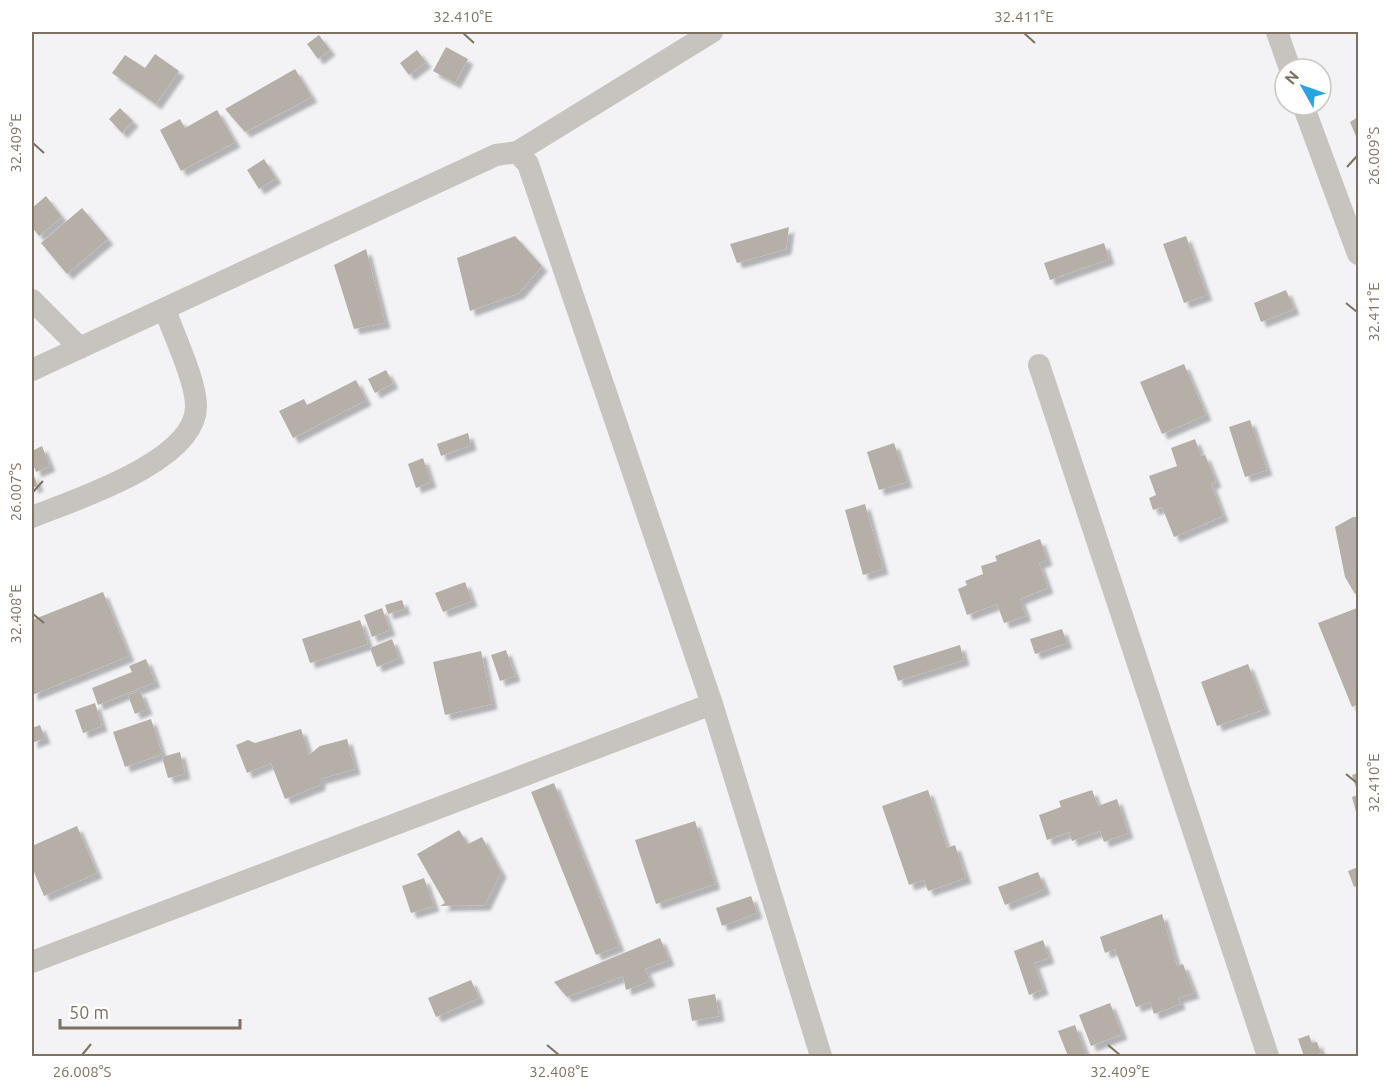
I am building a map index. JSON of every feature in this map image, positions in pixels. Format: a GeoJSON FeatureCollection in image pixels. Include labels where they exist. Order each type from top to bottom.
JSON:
{"type":"FeatureCollection","features":[{"type":"Feature","properties":{"kind":"street"},"geometry":{"type":"LineString","coordinates":[[32,370],[496,155],[517,152],[712,32]]}},
{"type":"Feature","properties":{"kind":"street"},"geometry":{"type":"LineString","coordinates":[[1277,32],[1286,57]]}},
{"type":"Feature","properties":{"kind":"street"},"geometry":{"type":"LineString","coordinates":[[1308,117],[1359,254]]}},
{"type":"Feature","properties":{"kind":"street"},"geometry":{"type":"LineString","coordinates":[[517,152],[528,164],[712,704],[821,1056]]}},
{"type":"Feature","properties":{"kind":"street"},"geometry":{"type":"LineString","coordinates":[[32,300],[80,348]]}},
{"type":"Feature","properties":{"kind":"street"},"geometry":{"type":"LineString","coordinates":[[32,518],[135,476],[188,433],[195,416],[196,397],[165,310]]}},
{"type":"Feature","properties":{"kind":"street"},"geometry":{"type":"LineString","coordinates":[[1039,365],[1268,1056]]}},
{"type":"Feature","properties":{"kind":"street"},"geometry":{"type":"LineString","coordinates":[[32,962],[712,704]]}},
{"type":"Feature","properties":{"kind":"building"},"geometry":{"type":"Polygon","coordinates":[[[319,35],[330,50],[318,59],[307,44],[319,35]]]}},
{"type":"Feature","properties":{"kind":"building"},"geometry":{"type":"Polygon","coordinates":[[[446,47],[468,59],[455,83],[433,71],[446,47]]]}},
{"type":"Feature","properties":{"kind":"building"},"geometry":{"type":"Polygon","coordinates":[[[417,50],[426,62],[409,75],[400,63],[417,50]]]}},
{"type":"Feature","properties":{"kind":"building"},"geometry":{"type":"Polygon","coordinates":[[[155,54],[179,71],[156,104],[112,73],[125,55],[145,68],[155,54]]]}},
{"type":"Feature","properties":{"kind":"building"},"geometry":{"type":"Polygon","coordinates":[[[295,69],[312,97],[245,132],[225,109],[295,69]]]}},
{"type":"Feature","properties":{"kind":"building"},"geometry":{"type":"Polygon","coordinates":[[[120,108],[133,121],[122,133],[109,119],[120,108]]]}},
{"type":"Feature","properties":{"kind":"building"},"geometry":{"type":"Polygon","coordinates":[[[217,110],[235,142],[181,171],[160,130],[180,119],[185,128],[217,110]]]}},
{"type":"Feature","properties":{"kind":"building"},"geometry":{"type":"Polygon","coordinates":[[[1358,117],[1358,141],[1350,122],[1358,117]]]}},
{"type":"Feature","properties":{"kind":"building"},"geometry":{"type":"Polygon","coordinates":[[[264,159],[276,178],[259,189],[247,170],[264,159]]]}},
{"type":"Feature","properties":{"kind":"building"},"geometry":{"type":"Polygon","coordinates":[[[46,196],[62,217],[39,236],[32,227],[32,208],[46,196]]]}},
{"type":"Feature","properties":{"kind":"building"},"geometry":{"type":"Polygon","coordinates":[[[82,208],[108,239],[67,274],[41,243],[82,208]]]}},
{"type":"Feature","properties":{"kind":"building"},"geometry":{"type":"Polygon","coordinates":[[[789,227],[786,249],[737,263],[730,244],[789,227]]]}},
{"type":"Feature","properties":{"kind":"building"},"geometry":{"type":"Polygon","coordinates":[[[515,236],[542,266],[519,293],[470,311],[457,258],[515,236]]]}},
{"type":"Feature","properties":{"kind":"building"},"geometry":{"type":"Polygon","coordinates":[[[1186,236],[1207,295],[1184,303],[1163,244],[1186,236]]]}},
{"type":"Feature","properties":{"kind":"building"},"geometry":{"type":"Polygon","coordinates":[[[1104,243],[1109,259],[1050,280],[1044,263],[1104,243]]]}},
{"type":"Feature","properties":{"kind":"building"},"geometry":{"type":"Polygon","coordinates":[[[366,249],[385,323],[354,329],[334,265],[366,249]]]}},
{"type":"Feature","properties":{"kind":"building"},"geometry":{"type":"Polygon","coordinates":[[[1286,290],[1294,309],[1261,322],[1254,303],[1286,290]]]}},
{"type":"Feature","properties":{"kind":"building"},"geometry":{"type":"Polygon","coordinates":[[[1184,364],[1206,415],[1162,434],[1140,382],[1184,364]]]}},
{"type":"Feature","properties":{"kind":"building"},"geometry":{"type":"Polygon","coordinates":[[[386,370],[393,383],[375,393],[368,379],[386,370]]]}},
{"type":"Feature","properties":{"kind":"building"},"geometry":{"type":"Polygon","coordinates":[[[356,380],[366,400],[293,438],[279,411],[304,399],[307,405],[356,380]]]}},
{"type":"Feature","properties":{"kind":"building"},"geometry":{"type":"Polygon","coordinates":[[[1250,420],[1267,470],[1245,477],[1229,427],[1250,420]]]}},
{"type":"Feature","properties":{"kind":"building"},"geometry":{"type":"Polygon","coordinates":[[[468,433],[471,445],[441,456],[437,444],[468,433]]]}},
{"type":"Feature","properties":{"kind":"building"},"geometry":{"type":"Polygon","coordinates":[[[1195,439],[1201,456],[1205,455],[1216,482],[1211,484],[1223,516],[1174,537],[1162,507],[1153,510],[1149,498],[1156,495],[1149,476],[1177,466],[1171,448],[1195,439]]]}},
{"type":"Feature","properties":{"kind":"building"},"geometry":{"type":"Polygon","coordinates":[[[894,443],[907,482],[879,490],[867,452],[894,443]]]}},
{"type":"Feature","properties":{"kind":"building"},"geometry":{"type":"Polygon","coordinates":[[[42,446],[50,466],[36,472],[32,461],[32,451],[42,446]]]}},
{"type":"Feature","properties":{"kind":"building"},"geometry":{"type":"Polygon","coordinates":[[[423,458],[431,482],[416,488],[408,464],[423,458]]]}},
{"type":"Feature","properties":{"kind":"building"},"geometry":{"type":"Polygon","coordinates":[[[32,471],[38,486],[32,488],[32,471]]]}},
{"type":"Feature","properties":{"kind":"building"},"geometry":{"type":"Polygon","coordinates":[[[865,504],[883,569],[863,575],[845,510],[865,504]]]}},
{"type":"Feature","properties":{"kind":"building"},"geometry":{"type":"Polygon","coordinates":[[[1353,517],[1358,517],[1358,593],[1355,594],[1345,577],[1335,527],[1353,517]]]}},
{"type":"Feature","properties":{"kind":"building"},"geometry":{"type":"Polygon","coordinates":[[[1040,539],[1047,560],[1039,563],[1048,588],[1020,599],[1026,616],[1004,623],[997,604],[967,615],[958,589],[967,585],[965,581],[983,574],[981,566],[997,561],[995,556],[1040,539]]]}},
{"type":"Feature","properties":{"kind":"building"},"geometry":{"type":"Polygon","coordinates":[[[465,582],[472,601],[443,612],[435,593],[465,582]]]}},
{"type":"Feature","properties":{"kind":"building"},"geometry":{"type":"Polygon","coordinates":[[[103,592],[129,656],[32,695],[32,620],[103,592]]]}},
{"type":"Feature","properties":{"kind":"building"},"geometry":{"type":"Polygon","coordinates":[[[402,600],[405,609],[388,614],[385,605],[402,600]]]}},
{"type":"Feature","properties":{"kind":"building"},"geometry":{"type":"Polygon","coordinates":[[[382,608],[390,630],[372,637],[364,615],[382,608]]]}},
{"type":"Feature","properties":{"kind":"building"},"geometry":{"type":"Polygon","coordinates":[[[1357,608],[1358,704],[1352,707],[1318,623],[1357,608]]]}},
{"type":"Feature","properties":{"kind":"building"},"geometry":{"type":"Polygon","coordinates":[[[360,620],[368,644],[310,663],[302,639],[360,620]]]}},
{"type":"Feature","properties":{"kind":"building"},"geometry":{"type":"Polygon","coordinates":[[[1062,629],[1067,643],[1035,654],[1030,639],[1062,629]]]}},
{"type":"Feature","properties":{"kind":"building"},"geometry":{"type":"Polygon","coordinates":[[[392,639],[399,658],[377,667],[370,648],[392,639]]]}},
{"type":"Feature","properties":{"kind":"building"},"geometry":{"type":"Polygon","coordinates":[[[960,645],[964,660],[898,681],[893,666],[960,645]]]}},
{"type":"Feature","properties":{"kind":"building"},"geometry":{"type":"Polygon","coordinates":[[[506,650],[515,676],[500,681],[491,655],[506,650]]]}},
{"type":"Feature","properties":{"kind":"building"},"geometry":{"type":"Polygon","coordinates":[[[481,651],[492,704],[445,715],[433,662],[481,651]]]}},
{"type":"Feature","properties":{"kind":"building"},"geometry":{"type":"Polygon","coordinates":[[[146,659],[155,682],[98,705],[92,688],[132,672],[129,666],[146,659]]]}},
{"type":"Feature","properties":{"kind":"building"},"geometry":{"type":"Polygon","coordinates":[[[1248,664],[1265,709],[1217,726],[1201,682],[1248,664]]]}},
{"type":"Feature","properties":{"kind":"building"},"geometry":{"type":"Polygon","coordinates":[[[140,691],[147,709],[135,714],[128,695],[140,691]]]}},
{"type":"Feature","properties":{"kind":"building"},"geometry":{"type":"Polygon","coordinates":[[[95,703],[102,726],[83,733],[75,710],[95,703]]]}},
{"type":"Feature","properties":{"kind":"building"},"geometry":{"type":"Polygon","coordinates":[[[151,719],[162,754],[125,767],[113,732],[151,719]]]}},
{"type":"Feature","properties":{"kind":"building"},"geometry":{"type":"Polygon","coordinates":[[[40,725],[45,738],[32,743],[32,728],[40,725]]]}},
{"type":"Feature","properties":{"kind":"building"},"geometry":{"type":"Polygon","coordinates":[[[301,729],[309,755],[320,746],[347,739],[355,769],[320,779],[320,785],[285,799],[271,763],[247,773],[236,745],[248,740],[255,743],[301,729]]]}},
{"type":"Feature","properties":{"kind":"building"},"geometry":{"type":"Polygon","coordinates":[[[180,752],[185,774],[168,778],[162,757],[180,752]]]}},
{"type":"Feature","properties":{"kind":"building"},"geometry":{"type":"Polygon","coordinates":[[[1358,773],[1358,794],[1352,775],[1358,773]]]}},
{"type":"Feature","properties":{"kind":"building"},"geometry":{"type":"Polygon","coordinates":[[[554,783],[619,946],[596,955],[531,792],[554,783]]]}},
{"type":"Feature","properties":{"kind":"building"},"geometry":{"type":"Polygon","coordinates":[[[928,790],[947,848],[955,845],[966,878],[928,891],[924,880],[909,885],[882,806],[928,790]]]}},
{"type":"Feature","properties":{"kind":"building"},"geometry":{"type":"Polygon","coordinates":[[[1092,790],[1098,806],[1117,799],[1128,833],[1104,842],[1100,831],[1072,841],[1069,832],[1047,840],[1039,815],[1061,807],[1059,801],[1092,790]]]}},
{"type":"Feature","properties":{"kind":"building"},"geometry":{"type":"Polygon","coordinates":[[[1358,795],[1358,811],[1356,812],[1352,797],[1358,795]]]}},
{"type":"Feature","properties":{"kind":"building"},"geometry":{"type":"Polygon","coordinates":[[[695,821],[715,884],[656,904],[635,840],[695,821]]]}},
{"type":"Feature","properties":{"kind":"building"},"geometry":{"type":"Polygon","coordinates":[[[77,826],[97,873],[44,896],[32,867],[32,846],[77,826]]]}},
{"type":"Feature","properties":{"kind":"building"},"geometry":{"type":"Polygon","coordinates":[[[459,830],[468,844],[482,837],[501,872],[485,905],[440,906],[445,903],[417,854],[459,830]]]}},
{"type":"Feature","properties":{"kind":"building"},"geometry":{"type":"Polygon","coordinates":[[[1358,867],[1358,885],[1354,887],[1348,871],[1358,867]]]}},
{"type":"Feature","properties":{"kind":"building"},"geometry":{"type":"Polygon","coordinates":[[[1038,872],[1045,889],[1005,905],[998,887],[1038,872]]]}},
{"type":"Feature","properties":{"kind":"building"},"geometry":{"type":"Polygon","coordinates":[[[424,878],[434,906],[411,913],[402,886],[424,878]]]}},
{"type":"Feature","properties":{"kind":"building"},"geometry":{"type":"Polygon","coordinates":[[[751,896],[757,913],[722,926],[716,908],[751,896]]]}},
{"type":"Feature","properties":{"kind":"building"},"geometry":{"type":"Polygon","coordinates":[[[1162,914],[1177,966],[1183,964],[1194,993],[1178,998],[1180,1004],[1154,1014],[1150,1002],[1136,1007],[1115,949],[1105,953],[1100,937],[1162,914]]]}},
{"type":"Feature","properties":{"kind":"building"},"geometry":{"type":"Polygon","coordinates":[[[660,938],[669,960],[645,969],[650,981],[626,990],[623,976],[567,997],[554,982],[660,938]]]}},
{"type":"Feature","properties":{"kind":"building"},"geometry":{"type":"Polygon","coordinates":[[[1043,940],[1049,958],[1034,963],[1043,989],[1029,995],[1014,951],[1043,940]]]}},
{"type":"Feature","properties":{"kind":"building"},"geometry":{"type":"Polygon","coordinates":[[[471,980],[479,998],[436,1017],[428,998],[471,980]]]}},
{"type":"Feature","properties":{"kind":"building"},"geometry":{"type":"Polygon","coordinates":[[[715,994],[719,1016],[692,1021],[688,999],[715,994]]]}},
{"type":"Feature","properties":{"kind":"building"},"geometry":{"type":"Polygon","coordinates":[[[1110,1003],[1122,1034],[1091,1046],[1079,1015],[1110,1003]]]}},
{"type":"Feature","properties":{"kind":"building"},"geometry":{"type":"Polygon","coordinates":[[[1075,1025],[1086,1055],[1083,1056],[1068,1056],[1058,1031],[1075,1025]]]}},
{"type":"Feature","properties":{"kind":"building"},"geometry":{"type":"Polygon","coordinates":[[[1309,1035],[1312,1043],[1317,1042],[1321,1053],[1316,1054],[1317,1056],[1304,1056],[1298,1039],[1309,1035]]]}}]}
